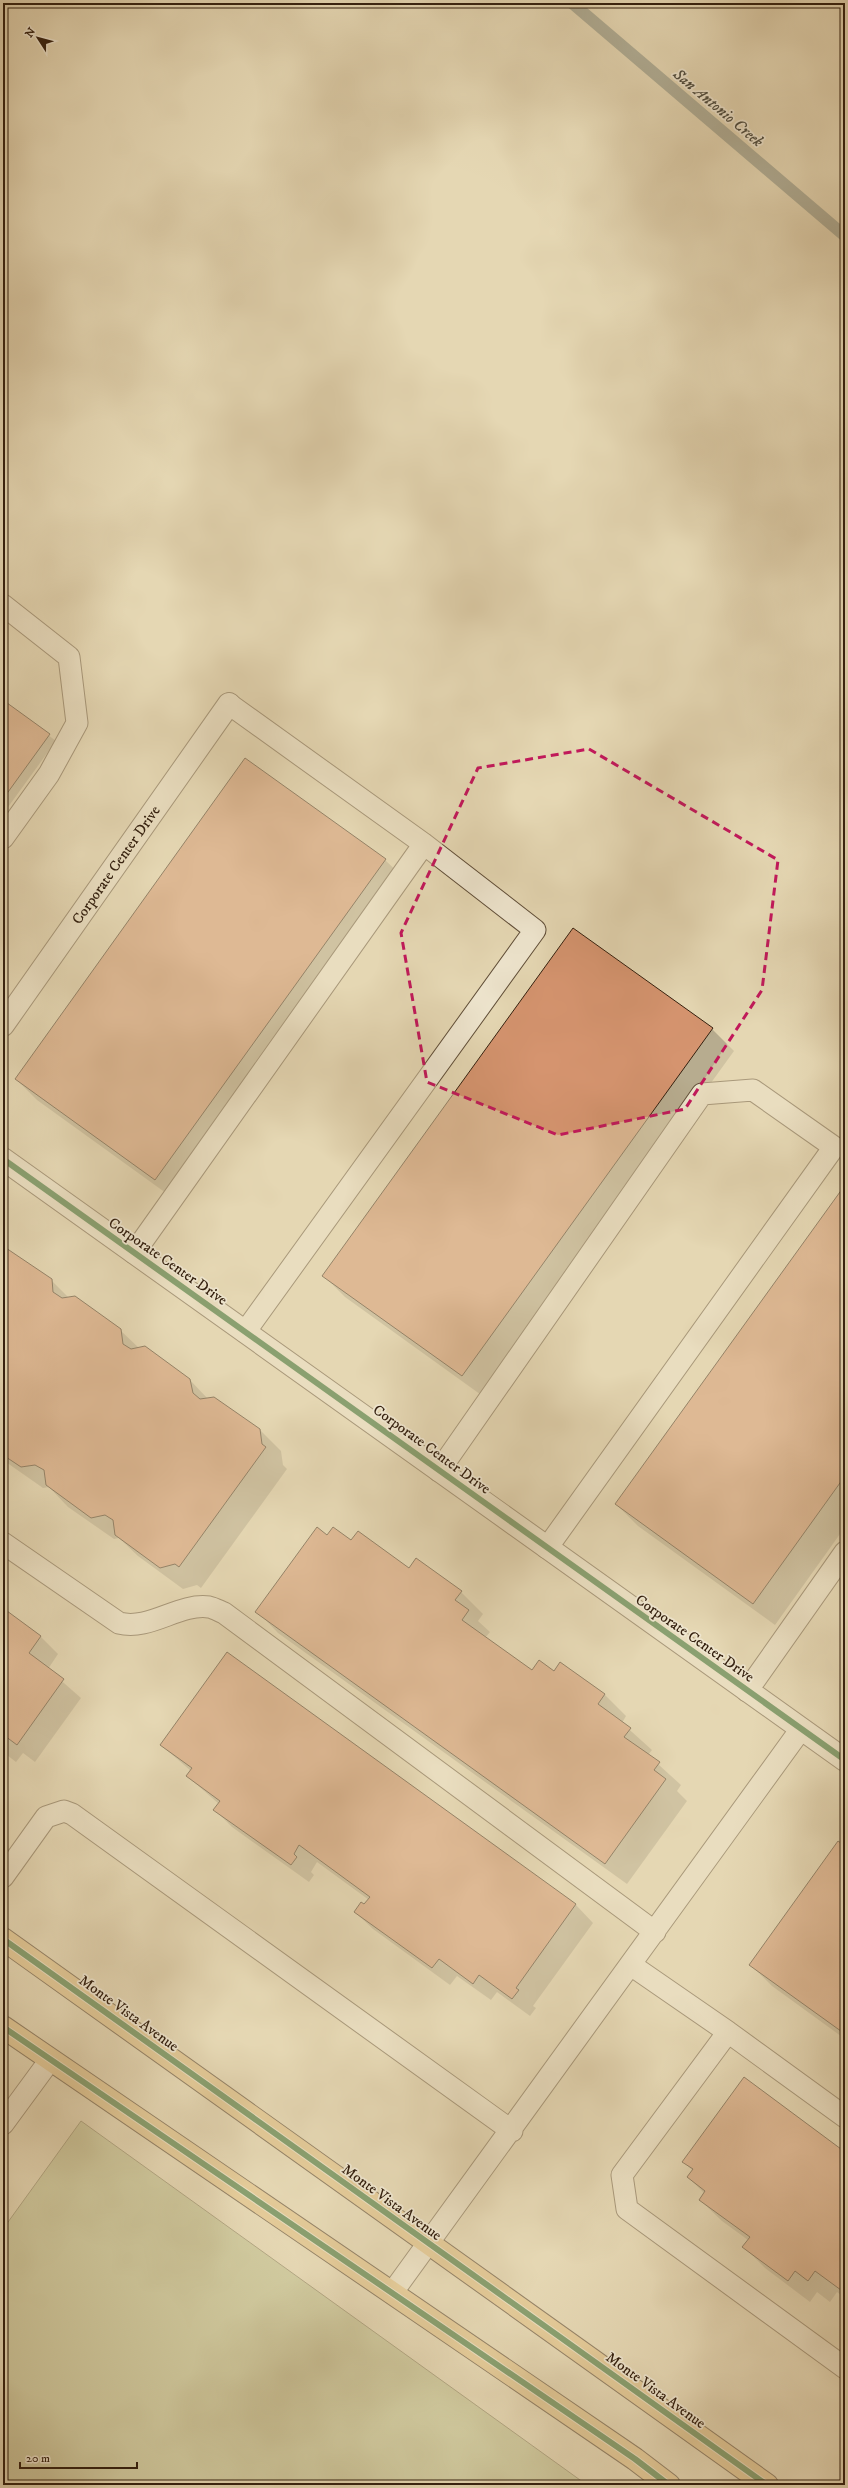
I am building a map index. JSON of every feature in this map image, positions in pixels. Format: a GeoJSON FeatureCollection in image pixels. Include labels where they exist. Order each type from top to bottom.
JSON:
{"type":"FeatureCollection","features":[{"type":"Feature","properties":{"kind":"main road","name":"Monte Vista Avenue"},"geometry":{"type":"LineString","coordinates":[[3,1939],[767,2485]]}},
{"type":"Feature","properties":{"kind":"main road"},"geometry":{"type":"LineString","coordinates":[[3,2027],[635,2459],[669,2485]]}},
{"type":"Feature","properties":{"kind":"street","name":"Corporate Center Drive"},"geometry":{"type":"LineString","coordinates":[[3,1025],[229,704]]}},
{"type":"Feature","properties":{"kind":"street","name":"Corporate Center Drive"},"geometry":{"type":"LineString","coordinates":[[3,1159],[845,1760]]}},
{"type":"Feature","properties":{"kind":"lane"},"geometry":{"type":"LineString","coordinates":[[3,605],[69,657],[77,723],[49,774],[3,838]]}},
{"type":"Feature","properties":{"kind":"lane"},"geometry":{"type":"LineString","coordinates":[[229,704],[424,844],[535,930],[245,1332]]}},
{"type":"Feature","properties":{"kind":"lane"},"geometry":{"type":"LineString","coordinates":[[134,1253],[424,844]]}},
{"type":"Feature","properties":{"kind":"lane"},"geometry":{"type":"LineString","coordinates":[[439,1471],[702,1094],[753,1090],[840,1151],[547,1548]]}},
{"type":"Feature","properties":{"kind":"lane"},"geometry":{"type":"LineString","coordinates":[[3,1543],[119,1623],[130,1626],[193,1609],[209,1607],[224,1613],[655,1932]]}},
{"type":"Feature","properties":{"kind":"lane"},"geometry":{"type":"LineString","coordinates":[[747,1690],[845,1552]]}},
{"type":"Feature","properties":{"kind":"lane"},"geometry":{"type":"LineString","coordinates":[[392,2293],[512,2131],[801,1729]]}},
{"type":"Feature","properties":{"kind":"lane"},"geometry":{"type":"LineString","coordinates":[[3,1877],[46,1817],[64,1811],[72,1814],[512,2131]]}},
{"type":"Feature","properties":{"kind":"lane"},"geometry":{"type":"LineString","coordinates":[[631,1965],[728,2032],[845,2117]]}},
{"type":"Feature","properties":{"kind":"lane"},"geometry":{"type":"LineString","coordinates":[[728,2032],[622,2175],[627,2209],[845,2368]]}},
{"type":"Feature","properties":{"kind":"lane"},"geometry":{"type":"LineString","coordinates":[[3,2124],[50,2060]]}},
{"type":"Feature","properties":{"kind":"highlighted area"},"geometry":{"type":"Polygon","coordinates":[[[589,749],[778,860],[762,990],[685,1109],[558,1135],[427,1082],[401,933],[478,768],[589,749]]]}},
{"type":"Feature","properties":{"kind":"green space"},"geometry":{"type":"Polygon","coordinates":[[[81,2121],[587,2485],[3,2485],[3,2229],[81,2121]]]}},
{"type":"Feature","properties":{"kind":"building"},"geometry":{"type":"Polygon","coordinates":[[[3,700],[50,734],[3,799],[3,700]]]}},
{"type":"Feature","properties":{"kind":"building"},"geometry":{"type":"Polygon","coordinates":[[[245,758],[386,859],[155,1180],[15,1079],[245,758]]]}},
{"type":"Feature","properties":{"kind":"building"},"geometry":{"type":"Polygon","coordinates":[[[573,928],[713,1028],[462,1376],[322,1276],[573,928]]]}},
{"type":"Feature","properties":{"kind":"building"},"geometry":{"type":"Polygon","coordinates":[[[845,1185],[845,1476],[753,1604],[615,1504],[845,1185]]]}},
{"type":"Feature","properties":{"kind":"building"},"geometry":{"type":"Polygon","coordinates":[[[3,1246],[52,1279],[53,1292],[62,1298],[75,1296],[121,1329],[123,1344],[131,1349],[145,1346],[190,1379],[193,1393],[200,1399],[214,1397],[260,1429],[262,1444],[266,1447],[179,1567],[175,1564],[160,1568],[115,1535],[113,1520],[105,1515],[91,1518],[46,1485],[44,1470],[35,1465],[21,1467],[3,1455],[3,1246]]]}},
{"type":"Feature","properties":{"kind":"building"},"geometry":{"type":"Polygon","coordinates":[[[317,1527],[327,1535],[333,1527],[351,1540],[358,1531],[409,1568],[416,1558],[462,1591],[455,1600],[469,1610],[462,1620],[532,1670],[539,1660],[554,1671],[560,1662],[605,1694],[598,1704],[631,1728],[624,1737],[660,1762],[654,1770],[666,1779],[605,1864],[255,1612],[317,1527]]]}},
{"type":"Feature","properties":{"kind":"building"},"geometry":{"type":"Polygon","coordinates":[[[3,1608],[41,1636],[29,1653],[64,1679],[17,1745],[5,1736],[3,1739],[3,1608]]]}},
{"type":"Feature","properties":{"kind":"building"},"geometry":{"type":"Polygon","coordinates":[[[227,1652],[576,1904],[516,1988],[519,1990],[512,1999],[479,1975],[473,1984],[439,1959],[432,1968],[354,1912],[361,1902],[364,1904],[370,1897],[299,1845],[294,1854],[297,1857],[291,1865],[213,1810],[220,1801],[186,1776],[192,1768],[160,1745],[227,1652]]]}},
{"type":"Feature","properties":{"kind":"building"},"geometry":{"type":"Polygon","coordinates":[[[838,1841],[845,1846],[845,2034],[749,1965],[838,1841]]]}},
{"type":"Feature","properties":{"kind":"building"},"geometry":{"type":"Polygon","coordinates":[[[744,2077],[845,2152],[845,2293],[815,2271],[808,2281],[795,2271],[788,2281],[742,2247],[750,2237],[699,2200],[705,2191],[687,2177],[693,2169],[682,2162],[744,2077]]]}},
{"type":"Feature","properties":{"kind":"waterway","name":"San Antonio Creek"},"geometry":{"type":"LineString","coordinates":[[572,3],[845,236]]}},
{"type":"Feature","properties":{"kind":"cycle path"},"geometry":{"type":"LineString","coordinates":[[3,1159],[845,1760]]}},
{"type":"Feature","properties":{"kind":"cycle path"},"geometry":{"type":"LineString","coordinates":[[3,1939],[767,2485]]}},
{"type":"Feature","properties":{"kind":"cycle path"},"geometry":{"type":"LineString","coordinates":[[3,2027],[635,2459],[669,2485]]}}]}
